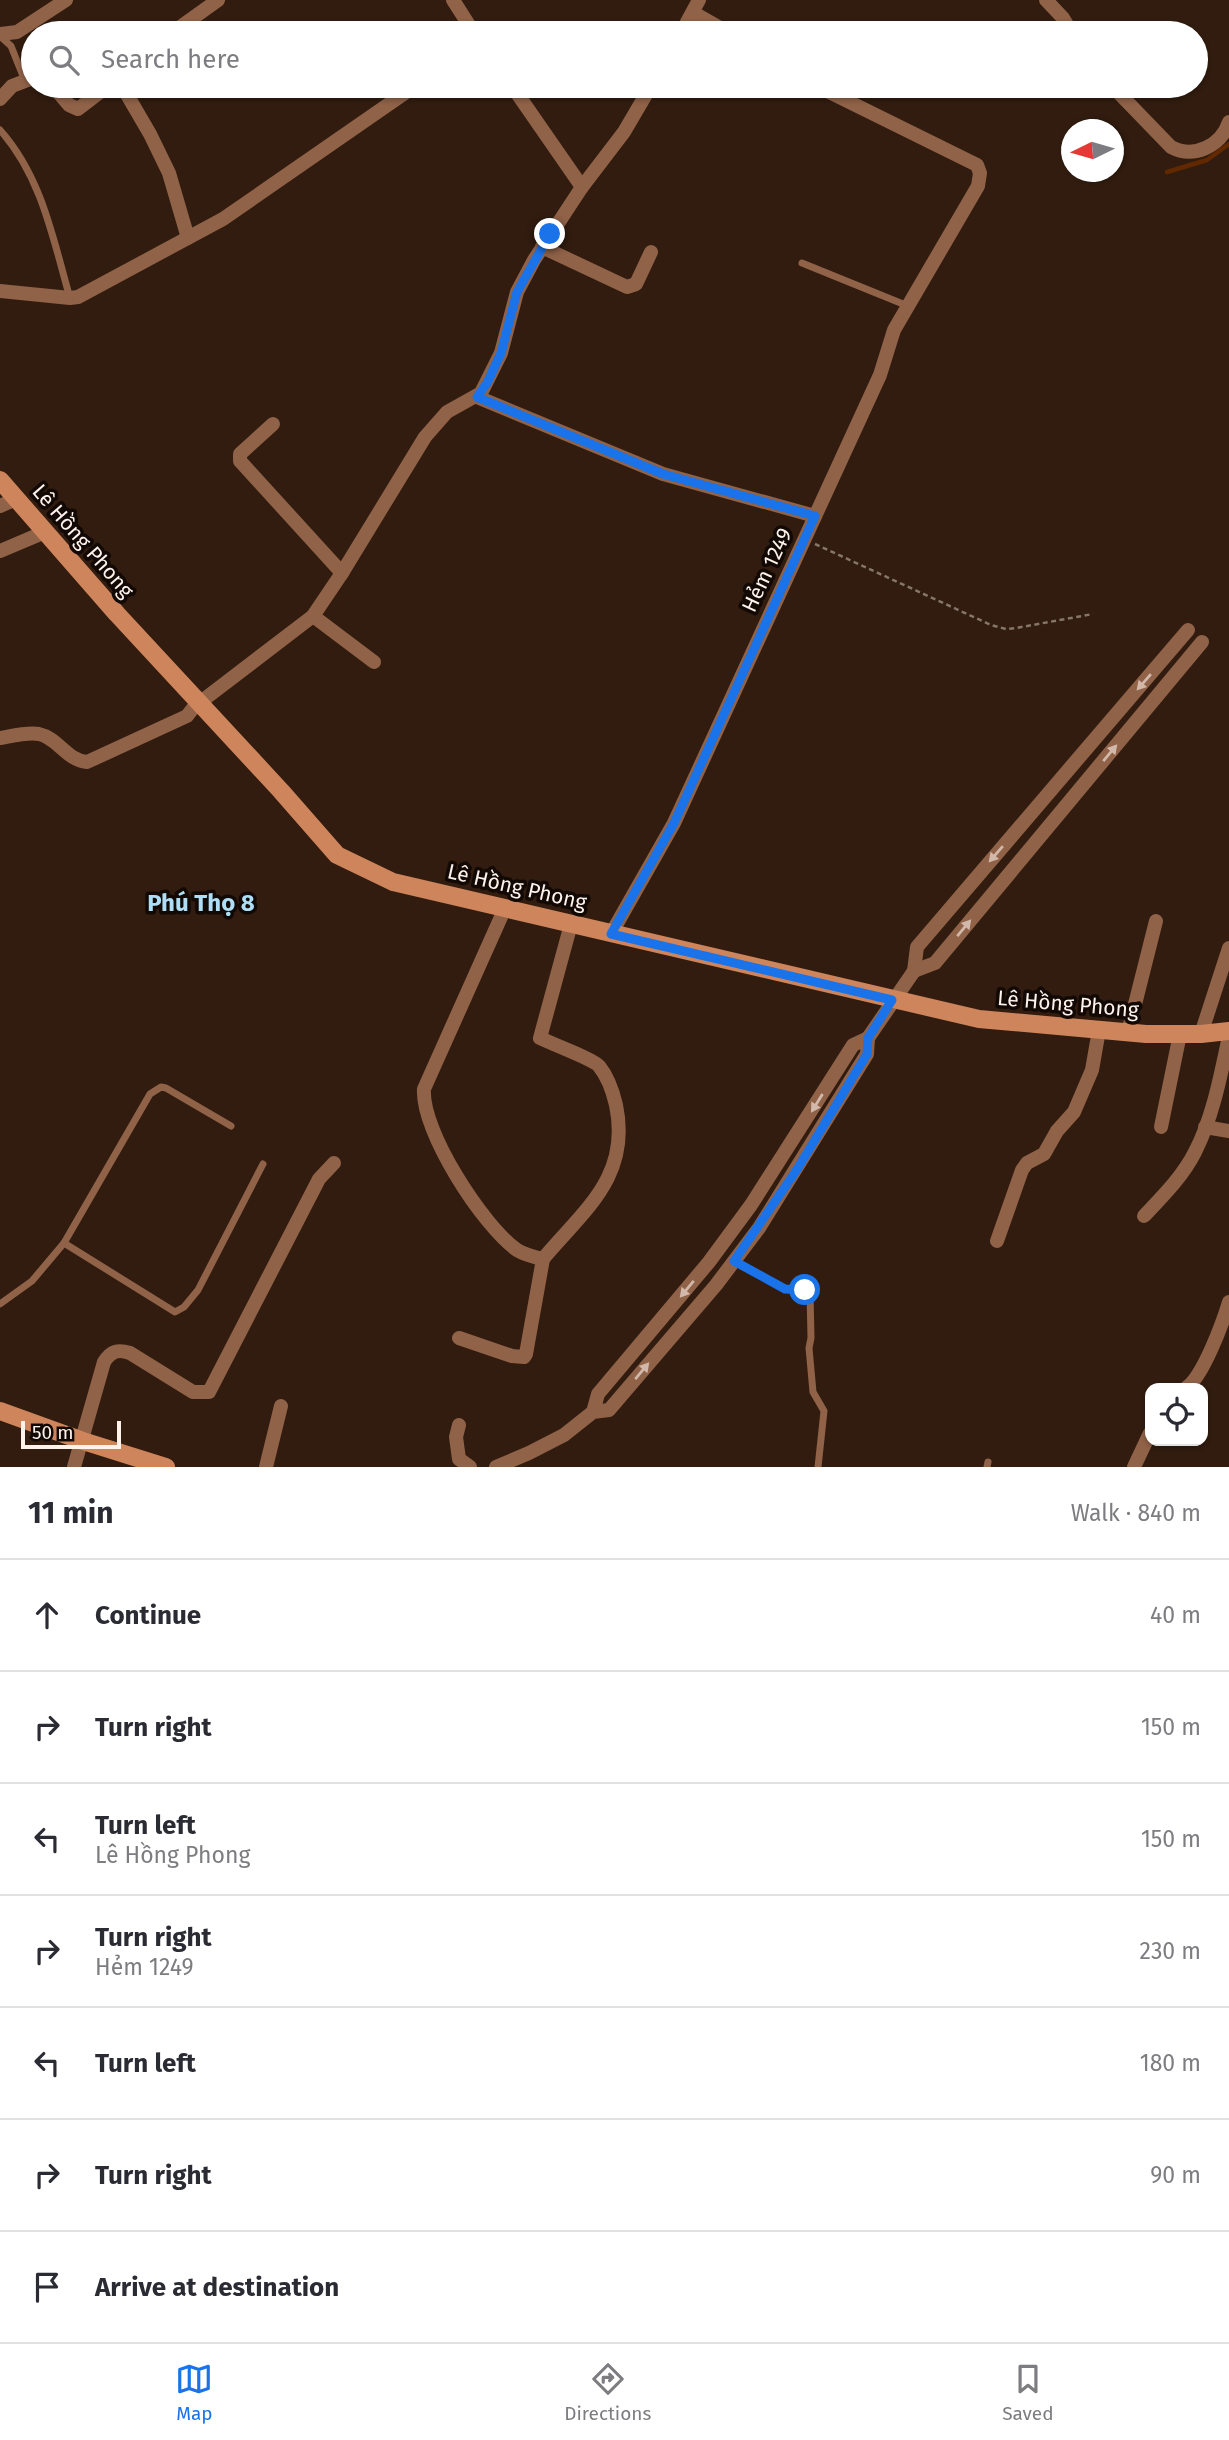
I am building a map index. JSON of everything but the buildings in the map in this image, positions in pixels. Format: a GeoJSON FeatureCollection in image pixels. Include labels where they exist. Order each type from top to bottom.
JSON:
{"type":"FeatureCollection","features":[{"type":"Feature","properties":{"kind":"street"},"geometry":{"type":"LineString","coordinates":[[34,21],[66,0]]}},
{"type":"Feature","properties":{"kind":"street"},"geometry":{"type":"LineString","coordinates":[[189,21],[218,0]]}},
{"type":"Feature","properties":{"kind":"street"},"geometry":{"type":"LineString","coordinates":[[453,0],[466,21]]}},
{"type":"Feature","properties":{"kind":"street"},"geometry":{"type":"LineString","coordinates":[[1046,0],[1065,21]]}},
{"type":"Feature","properties":{"kind":"street"},"geometry":{"type":"LineString","coordinates":[[696,6],[714,21]]}},
{"type":"Feature","properties":{"kind":"street"},"geometry":{"type":"LineString","coordinates":[[0,34],[21,29]]}},
{"type":"Feature","properties":{"kind":"street"},"geometry":{"type":"LineString","coordinates":[[0,99],[12,86],[21,83]]}},
{"type":"Feature","properties":{"kind":"street"},"geometry":{"type":"LineString","coordinates":[[63,98],[69,105],[78,109],[92,98]]}},
{"type":"Feature","properties":{"kind":"street"},"geometry":{"type":"LineString","coordinates":[[128,98],[169,173],[188,237]]}},
{"type":"Feature","properties":{"kind":"street"},"geometry":{"type":"LineString","coordinates":[[0,290],[78,297],[223,219],[398,98]]}},
{"type":"Feature","properties":{"kind":"street"},"geometry":{"type":"LineString","coordinates":[[520,98],[582,187]]}},
{"type":"Feature","properties":{"kind":"street"},"geometry":{"type":"LineString","coordinates":[[0,738],[37,734],[44,736],[73,758],[86,762],[187,716],[194,707],[313,616],[425,437],[453,408],[477,397],[487,383],[501,353],[517,292],[542,247],[582,187],[624,132],[644,98]]}},
{"type":"Feature","properties":{"kind":"street","name":"Hẻm 1249"},"geometry":{"type":"LineString","coordinates":[[611,934],[674,823],[880,375],[894,330],[978,186],[981,173],[977,165],[841,98]]}},
{"type":"Feature","properties":{"kind":"street"},"geometry":{"type":"LineString","coordinates":[[1124,98],[1171,146],[1180,151],[1192,152],[1216,142],[1229,122]]}},
{"type":"Feature","properties":{"kind":"street"},"geometry":{"type":"LineString","coordinates":[[542,247],[627,287],[636,284],[651,252]]}},
{"type":"Feature","properties":{"kind":"street"},"geometry":{"type":"LineString","coordinates":[[477,397],[663,474],[815,516]]}},
{"type":"Feature","properties":{"kind":"street"},"geometry":{"type":"LineString","coordinates":[[273,424],[240,454],[240,461],[342,573]]}},
{"type":"Feature","properties":{"kind":"street","name":"Lê Hồng Phong"},"geometry":{"type":"LineString","coordinates":[[0,480],[8,502],[45,532],[337,855],[393,881],[979,1019],[1128,1032],[1229,1033]]}},
{"type":"Feature","properties":{"kind":"street"},"geometry":{"type":"LineString","coordinates":[[0,551],[45,532]]}},
{"type":"Feature","properties":{"kind":"street"},"geometry":{"type":"LineString","coordinates":[[313,616],[374,662]]}},
{"type":"Feature","properties":{"kind":"street"},"geometry":{"type":"LineString","coordinates":[[496,1467],[564,1435],[593,1412],[609,1410],[734,1261],[796,1171],[867,1054],[868,1038],[914,971],[917,947],[1188,630]]}},
{"type":"Feature","properties":{"kind":"street"},"geometry":{"type":"LineString","coordinates":[[914,971],[935,963],[1202,642]]}},
{"type":"Feature","properties":{"kind":"street"},"geometry":{"type":"LineString","coordinates":[[1062,777],[1080,790]]}},
{"type":"Feature","properties":{"kind":"street"},"geometry":{"type":"LineString","coordinates":[[505,908],[424,1089],[423,1102],[454,1173],[482,1216],[517,1250],[543,1259]]}},
{"type":"Feature","properties":{"kind":"street"},"geometry":{"type":"LineString","coordinates":[[1128,1032],[1156,921]]}},
{"type":"Feature","properties":{"kind":"street"},"geometry":{"type":"LineString","coordinates":[[459,1338],[512,1356],[523,1357],[526,1354],[543,1259],[601,1191],[613,1171],[620,1147],[619,1121],[613,1090],[598,1064],[540,1038],[571,923]]}},
{"type":"Feature","properties":{"kind":"street"},"geometry":{"type":"LineString","coordinates":[[1201,1034],[1229,948]]}},
{"type":"Feature","properties":{"kind":"street"},"geometry":{"type":"LineString","coordinates":[[997,1241],[1022,1170],[1027,1163],[1044,1154],[1057,1130],[1074,1112],[1092,1070],[1099,1030]]}},
{"type":"Feature","properties":{"kind":"street"},"geometry":{"type":"LineString","coordinates":[[1144,1216],[1171,1189],[1195,1152],[1205,1127],[1229,1033]]}},
{"type":"Feature","properties":{"kind":"street"},"geometry":{"type":"LineString","coordinates":[[1161,1127],[1180,1034]]}},
{"type":"Feature","properties":{"kind":"street"},"geometry":{"type":"LineString","coordinates":[[593,1412],[598,1394],[718,1250],[759,1194],[853,1045],[868,1038]]}},
{"type":"Feature","properties":{"kind":"street"},"geometry":{"type":"LineString","coordinates":[[1205,1127],[1229,1131]]}},
{"type":"Feature","properties":{"kind":"street"},"geometry":{"type":"LineString","coordinates":[[74,1467],[104,1362],[114,1351],[130,1353],[193,1392],[209,1392],[319,1179],[334,1163]]}},
{"type":"Feature","properties":{"kind":"street"},"geometry":{"type":"LineString","coordinates":[[718,1250],[734,1261]]}},
{"type":"Feature","properties":{"kind":"street"},"geometry":{"type":"LineString","coordinates":[[1195,1383],[1221,1329],[1229,1301]]}},
{"type":"Feature","properties":{"kind":"street"},"geometry":{"type":"LineString","coordinates":[[266,1467],[281,1406]]}},
{"type":"Feature","properties":{"kind":"street"},"geometry":{"type":"LineString","coordinates":[[0,1410],[83,1441],[166,1467]]}},
{"type":"Feature","properties":{"kind":"street"},"geometry":{"type":"LineString","coordinates":[[459,1424],[456,1437],[459,1459],[470,1467]]}},
{"type":"Feature","properties":{"kind":"street"},"geometry":{"type":"LineString","coordinates":[[1134,1467],[1145,1444]]}},
{"type":"Feature","properties":{"kind":"lane"},"geometry":{"type":"LineString","coordinates":[[0,34],[11,46],[21,65]]}},
{"type":"Feature","properties":{"kind":"lane"},"geometry":{"type":"LineString","coordinates":[[0,130],[24,162],[40,194],[70,298]]}},
{"type":"Feature","properties":{"kind":"lane"},"geometry":{"type":"LineString","coordinates":[[802,263],[908,306]]}},
{"type":"Feature","properties":{"kind":"lane"},"geometry":{"type":"LineString","coordinates":[[0,1304],[32,1281],[64,1243],[150,1094],[166,1088],[231,1126]]}},
{"type":"Feature","properties":{"kind":"lane"},"geometry":{"type":"LineString","coordinates":[[64,1243],[175,1312],[184,1307],[198,1290],[263,1164]]}},
{"type":"Feature","properties":{"kind":"lane"},"geometry":{"type":"LineString","coordinates":[[734,1261],[785,1289],[805,1290],[810,1293],[809,1348],[813,1392],[824,1411],[818,1467]]}},
{"type":"Feature","properties":{"kind":"path"},"geometry":{"type":"LineString","coordinates":[[804,540],[991,625],[1006,629],[1093,614]]}},
{"type":"Feature","properties":{"kind":"waterway"},"geometry":{"type":"LineString","coordinates":[[1167,172],[1207,160],[1229,144]]}},
{"type":"Feature","properties":{"kind":"district","name":"Phú Thọ 8"},"geometry":{"type":"Point","coordinates":[201,903]}},
{"type":"Feature","properties":{"kind":"route"},"geometry":{"type":"LineString","coordinates":[[550,234],[517,292],[501,353],[477,397],[663,474],[815,516],[674,823],[611,934],[892,1000],[868,1038],[867,1054],[796,1171],[734,1261],[785,1289],[805,1290]]}}]}
